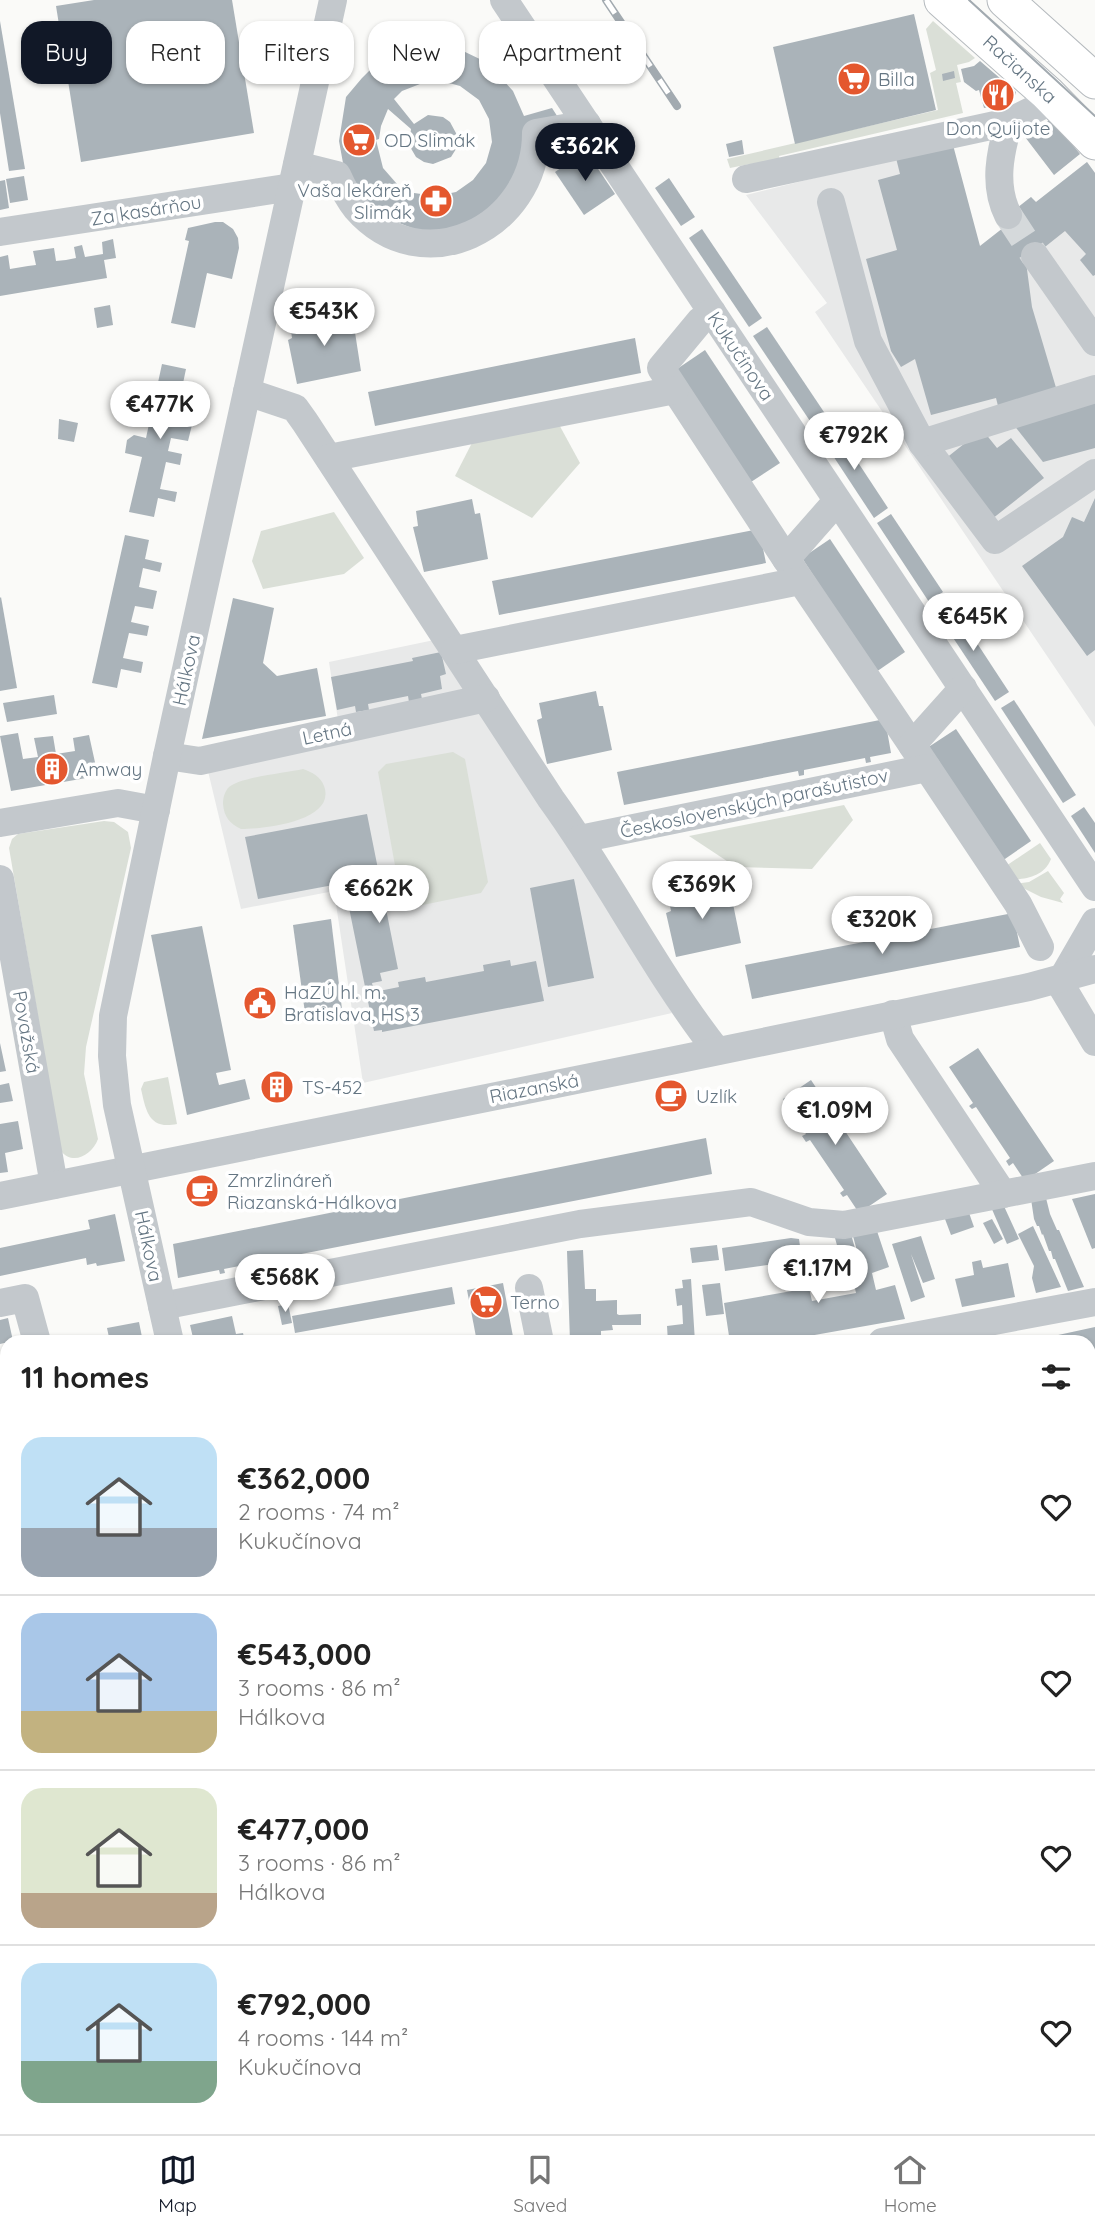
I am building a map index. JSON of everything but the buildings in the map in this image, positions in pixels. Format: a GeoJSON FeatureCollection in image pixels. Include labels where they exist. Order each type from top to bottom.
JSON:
{"type":"FeatureCollection","features":[{"type":"Feature","properties":{"kind":"main road","name":"Račianska"},"geometry":{"type":"LineString","coordinates":[[942,0],[1055,99],[1095,142]]}},
{"type":"Feature","properties":{"kind":"main road"},"geometry":{"type":"LineString","coordinates":[[1005,0],[1095,81]]}},
{"type":"Feature","properties":{"kind":"street","name":"Hálkova"},"geometry":{"type":"LineString","coordinates":[[168,1335],[114,1082],[112,1032],[122,970],[167,756],[333,0]]}},
{"type":"Feature","properties":{"kind":"street","name":"Kukučínova"},"geometry":{"type":"LineString","coordinates":[[504,0],[1095,887]]}},
{"type":"Feature","properties":{"kind":"street"},"geometry":{"type":"LineString","coordinates":[[746,179],[1009,122],[1055,99]]}},
{"type":"Feature","properties":{"kind":"street"},"geometry":{"type":"LineString","coordinates":[[1009,122],[998,158],[1002,202],[1009,215]]}},
{"type":"Feature","properties":{"kind":"street"},"geometry":{"type":"LineString","coordinates":[[295,176],[337,175],[356,208],[390,233],[423,243],[451,241],[487,227],[511,205],[523,189],[532,165],[536,133],[587,124]]}},
{"type":"Feature","properties":{"kind":"street","name":"Za kasárňou"},"geometry":{"type":"LineString","coordinates":[[0,232],[295,176]]}},
{"type":"Feature","properties":{"kind":"street"},"geometry":{"type":"LineString","coordinates":[[831,202],[868,341],[922,443],[995,540],[1095,473]]}},
{"type":"Feature","properties":{"kind":"street"},"geometry":{"type":"LineString","coordinates":[[1035,256],[1095,342]]}},
{"type":"Feature","properties":{"kind":"street"},"geometry":{"type":"LineString","coordinates":[[712,312],[661,368],[1018,904],[1040,947]]}},
{"type":"Feature","properties":{"kind":"street"},"geometry":{"type":"LineString","coordinates":[[326,454],[674,389]]}},
{"type":"Feature","properties":{"kind":"street"},"geometry":{"type":"LineString","coordinates":[[922,443],[1095,389]]}},
{"type":"Feature","properties":{"kind":"street"},"geometry":{"type":"LineString","coordinates":[[247,392],[295,408],[305,422],[717,1051]]}},
{"type":"Feature","properties":{"kind":"street"},"geometry":{"type":"LineString","coordinates":[[455,650],[794,571],[837,501]]}},
{"type":"Feature","properties":{"kind":"street"},"geometry":{"type":"LineString","coordinates":[[920,756],[962,688]]}},
{"type":"Feature","properties":{"kind":"street","name":"Letná"},"geometry":{"type":"LineString","coordinates":[[167,756],[200,761],[486,698]]}},
{"type":"Feature","properties":{"kind":"street","name":"Československých parašutistov"},"geometry":{"type":"LineString","coordinates":[[580,839],[920,756]]}},
{"type":"Feature","properties":{"kind":"street"},"geometry":{"type":"LineString","coordinates":[[0,823],[118,803],[156,810]]}},
{"type":"Feature","properties":{"kind":"street","name":"Považská"},"geometry":{"type":"LineString","coordinates":[[0,878],[54,1185]]}},
{"type":"Feature","properties":{"kind":"street"},"geometry":{"type":"LineString","coordinates":[[1095,922],[1063,979],[1095,1042]]}},
{"type":"Feature","properties":{"kind":"street","name":"Riazanská"},"geometry":{"type":"LineString","coordinates":[[0,1196],[717,1051],[1063,979],[1095,969]]}},
{"type":"Feature","properties":{"kind":"street","name":"Riazanská"},"geometry":{"type":"LineString","coordinates":[[1063,979],[1095,984]]}},
{"type":"Feature","properties":{"kind":"street"},"geometry":{"type":"LineString","coordinates":[[892,1014],[900,1039],[1003,1194]]}},
{"type":"Feature","properties":{"kind":"street"},"geometry":{"type":"LineString","coordinates":[[162,1307],[580,1224],[751,1202],[808,1222],[844,1225],[1095,1175]]}},
{"type":"Feature","properties":{"kind":"street"},"geometry":{"type":"LineString","coordinates":[[528,1288],[538,1335]]}},
{"type":"Feature","properties":{"kind":"street"},"geometry":{"type":"LineString","coordinates":[[0,1303],[26,1298],[35,1335]]}},
{"type":"Feature","properties":{"kind":"street"},"geometry":{"type":"LineString","coordinates":[[919,1335],[1095,1302]]}},
{"type":"Feature","properties":{"kind":"shaded area"},"geometry":{"type":"Polygon","coordinates":[[[933,21],[975,58],[957,65],[961,82],[956,83],[963,113],[779,156],[781,164],[754,171],[750,164],[730,168],[727,159],[938,110],[930,73],[936,70],[926,29],[933,21]]]}},
{"type":"Feature","properties":{"kind":"shaded area"},"geometry":{"type":"Polygon","coordinates":[[[896,158],[980,246],[1003,228],[999,222],[1031,197],[1036,202],[1087,162],[1095,173],[1095,727],[815,312],[827,303],[746,195],[896,158]]]}},
{"type":"Feature","properties":{"kind":"shaded area"},"geometry":{"type":"Polygon","coordinates":[[[556,419],[580,463],[532,518],[455,476],[476,435],[556,419]]]}},
{"type":"Feature","properties":{"kind":"shaded area"},"geometry":{"type":"Polygon","coordinates":[[[334,512],[364,558],[344,574],[263,589],[252,561],[261,531],[334,512]]]}},
{"type":"Feature","properties":{"kind":"shaded area"},"geometry":{"type":"Polygon","coordinates":[[[439,639],[672,1013],[363,1083],[334,891],[241,909],[207,767],[341,739],[329,662],[439,639]]]}},
{"type":"Feature","properties":{"kind":"shaded area"},"geometry":{"type":"Polygon","coordinates":[[[453,752],[465,759],[488,882],[481,893],[413,907],[402,904],[378,772],[386,764],[453,752]]]}},
{"type":"Feature","properties":{"kind":"shaded area"},"geometry":{"type":"Polygon","coordinates":[[[303,769],[316,775],[324,786],[325,798],[320,807],[310,815],[281,825],[252,829],[241,829],[228,820],[223,804],[228,788],[252,778],[303,769]]]}},
{"type":"Feature","properties":{"kind":"shaded area"},"geometry":{"type":"Polygon","coordinates":[[[844,805],[853,820],[812,869],[736,867],[689,836],[844,805]]]}},
{"type":"Feature","properties":{"kind":"shaded area"},"geometry":{"type":"Polygon","coordinates":[[[104,821],[114,822],[128,832],[131,848],[86,1047],[84,1074],[98,1139],[87,1154],[71,1158],[61,1151],[9,848],[12,839],[18,834],[104,821]]]}},
{"type":"Feature","properties":{"kind":"shaded area"},"geometry":{"type":"Polygon","coordinates":[[[1040,843],[1051,859],[1044,870],[1034,876],[1009,880],[1003,868],[1040,843]]]}},
{"type":"Feature","properties":{"kind":"shaded area"},"geometry":{"type":"Polygon","coordinates":[[[1048,871],[1064,893],[1060,899],[1063,903],[1041,897],[1015,884],[1029,882],[1048,871]]]}},
{"type":"Feature","properties":{"kind":"shaded area"},"geometry":{"type":"Polygon","coordinates":[[[168,1077],[177,1124],[168,1125],[160,1124],[150,1117],[141,1089],[144,1082],[168,1077]]]}},
{"type":"Feature","properties":{"kind":"tunnel"},"geometry":{"type":"LineString","coordinates":[[1008,215],[1035,256]]}},
{"type":"Feature","properties":{"kind":"tram line"},"geometry":{"type":"LineString","coordinates":[[969,0],[1095,116]]}},
{"type":"Feature","properties":{"kind":"railway"},"geometry":{"type":"LineString","coordinates":[[606,0],[677,106]]}},
{"type":"Feature","properties":{"kind":"place","name":"Billa"},"geometry":{"type":"Point","coordinates":[854,79]}},
{"type":"Feature","properties":{"kind":"place","name":"Don Quijote"},"geometry":{"type":"Point","coordinates":[998,95]}},
{"type":"Feature","properties":{"kind":"place","name":"OD Slimák"},"geometry":{"type":"Point","coordinates":[359,140]}},
{"type":"Feature","properties":{"kind":"place","name":"Vaša lekáreň Slimák"},"geometry":{"type":"Point","coordinates":[436,201]}},
{"type":"Feature","properties":{"kind":"place","name":"Amway"},"geometry":{"type":"Point","coordinates":[52,769]}},
{"type":"Feature","properties":{"kind":"place","name":"HaZÚ hl. m. Bratislava, HS 3"},"geometry":{"type":"Point","coordinates":[260,1003]}},
{"type":"Feature","properties":{"kind":"place","name":"TS-452"},"geometry":{"type":"Point","coordinates":[277,1087]}},
{"type":"Feature","properties":{"kind":"place","name":"Uzlík"},"geometry":{"type":"Point","coordinates":[671,1096]}},
{"type":"Feature","properties":{"kind":"place","name":"Zmrzlináreň Riazanská-Hálkova"},"geometry":{"type":"Point","coordinates":[202,1191]}},
{"type":"Feature","properties":{"kind":"place","name":"Terno"},"geometry":{"type":"Point","coordinates":[486,1302]}}]}
